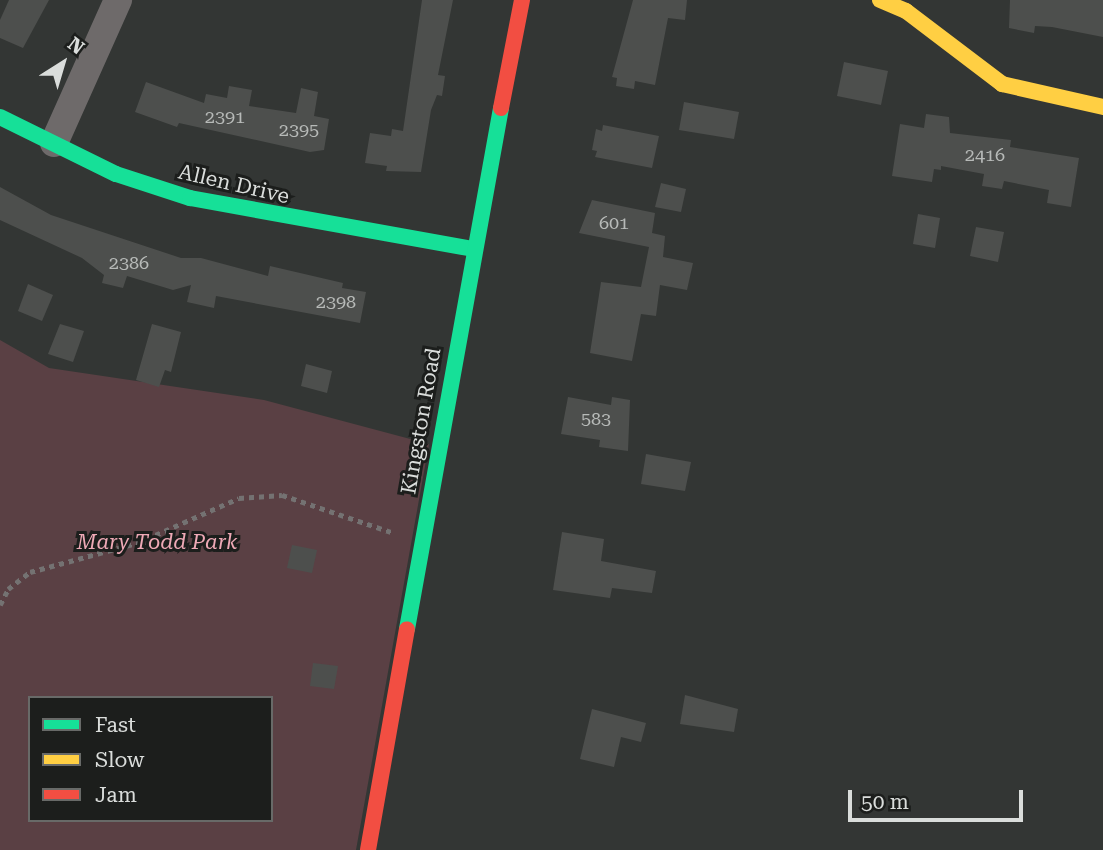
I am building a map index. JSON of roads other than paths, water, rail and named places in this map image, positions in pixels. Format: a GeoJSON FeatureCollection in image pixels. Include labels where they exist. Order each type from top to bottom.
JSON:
{"type":"FeatureCollection","features":[{"type":"Feature","properties":{"kind":"street"},"geometry":{"type":"LineString","coordinates":[[54,143],[118,0]]}},
{"type":"Feature","properties":{"kind":"street","name":"Kingston Road"},"geometry":{"type":"LineString","coordinates":[[368,850],[473,249],[522,0]]}},
{"type":"Feature","properties":{"kind":"street"},"geometry":{"type":"LineString","coordinates":[[880,0],[906,11],[1002,84],[1103,107]]}},
{"type":"Feature","properties":{"kind":"street","name":"Allen Drive"},"geometry":{"type":"LineString","coordinates":[[0,117],[116,174],[190,198],[473,249]]}},
{"type":"Feature","properties":{"kind":"park label","name":"Mary Todd Park"},"geometry":{"type":"Point","coordinates":[157,542]}}]}
